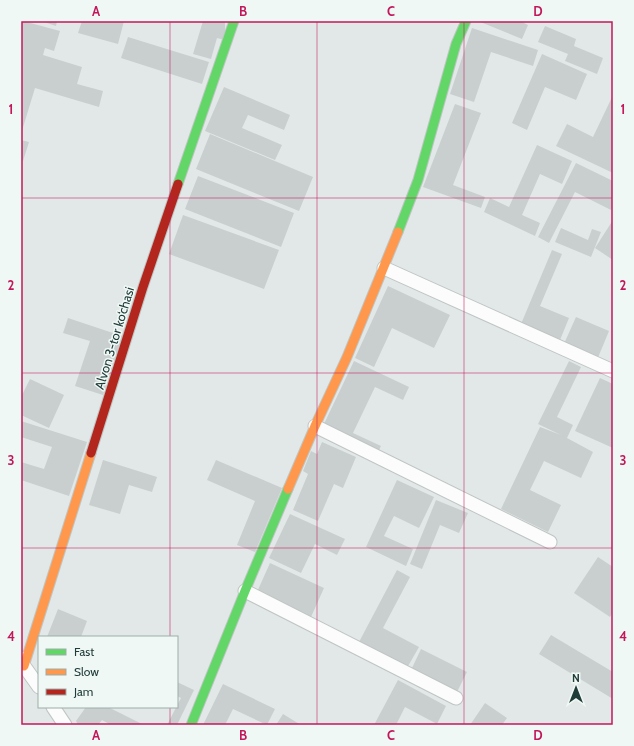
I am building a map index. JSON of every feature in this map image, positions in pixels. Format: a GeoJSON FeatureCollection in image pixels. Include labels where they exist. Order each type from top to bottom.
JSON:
{"type":"FeatureCollection","features":[{"type":"Feature","properties":{"kind":"street","name":"Alvon 3-tor ko‘chasi"},"geometry":{"type":"LineString","coordinates":[[23,662],[143,287],[234,21]]}},
{"type":"Feature","properties":{"kind":"street"},"geometry":{"type":"LineString","coordinates":[[191,725],[245,591],[384,268],[418,180],[456,44],[466,21]]}},
{"type":"Feature","properties":{"kind":"street"},"geometry":{"type":"LineString","coordinates":[[384,268],[613,371]]}},
{"type":"Feature","properties":{"kind":"street"},"geometry":{"type":"LineString","coordinates":[[315,426],[550,542]]}},
{"type":"Feature","properties":{"kind":"street"},"geometry":{"type":"LineString","coordinates":[[245,591],[456,698]]}},
{"type":"Feature","properties":{"kind":"street"},"geometry":{"type":"LineString","coordinates":[[23,662],[38,685]]}},
{"type":"Feature","properties":{"kind":"street"},"geometry":{"type":"LineString","coordinates":[[54,708],[66,725]]}},
{"type":"Feature","properties":{"kind":"building"},"geometry":{"type":"Polygon","coordinates":[[[23,21],[60,31],[54,51],[45,48],[43,55],[82,67],[77,84],[103,91],[99,107],[35,88],[21,134],[21,26],[23,21]]]}},
{"type":"Feature","properties":{"kind":"building"},"geometry":{"type":"Polygon","coordinates":[[[41,21],[57,21],[56,26],[41,21]]]}},
{"type":"Feature","properties":{"kind":"building"},"geometry":{"type":"Polygon","coordinates":[[[82,21],[124,21],[118,44],[78,33],[82,21]]]}},
{"type":"Feature","properties":{"kind":"building"},"geometry":{"type":"Polygon","coordinates":[[[203,21],[225,21],[225,40],[217,38],[211,59],[193,54],[203,21]]]}},
{"type":"Feature","properties":{"kind":"building"},"geometry":{"type":"Polygon","coordinates":[[[478,21],[520,21],[528,25],[522,39],[478,21]]]}},
{"type":"Feature","properties":{"kind":"building"},"geometry":{"type":"Polygon","coordinates":[[[545,26],[576,39],[574,46],[603,58],[597,74],[565,61],[568,54],[538,42],[545,26]]]}},
{"type":"Feature","properties":{"kind":"building"},"geometry":{"type":"Polygon","coordinates":[[[472,28],[538,50],[533,66],[491,52],[474,102],[450,94],[472,28]]]}},
{"type":"Feature","properties":{"kind":"building"},"geometry":{"type":"Polygon","coordinates":[[[128,37],[209,62],[202,84],[121,58],[128,37]]]}},
{"type":"Feature","properties":{"kind":"building"},"geometry":{"type":"Polygon","coordinates":[[[542,54],[587,74],[576,100],[545,87],[527,130],[512,123],[542,54]]]}},
{"type":"Feature","properties":{"kind":"building"},"geometry":{"type":"Polygon","coordinates":[[[224,87],[290,115],[284,130],[248,115],[242,128],[282,145],[275,160],[205,131],[224,87]]]}},
{"type":"Feature","properties":{"kind":"building"},"geometry":{"type":"Polygon","coordinates":[[[613,95],[613,173],[556,146],[567,124],[593,137],[613,95]]]}},
{"type":"Feature","properties":{"kind":"building"},"geometry":{"type":"Polygon","coordinates":[[[455,104],[481,113],[453,185],[485,197],[481,208],[423,187],[455,104]]]}},
{"type":"Feature","properties":{"kind":"building"},"geometry":{"type":"Polygon","coordinates":[[[210,134],[313,177],[299,211],[196,169],[210,134]]]}},
{"type":"Feature","properties":{"kind":"building"},"geometry":{"type":"Polygon","coordinates":[[[21,140],[29,142],[23,161],[21,160],[21,140]]]}},
{"type":"Feature","properties":{"kind":"building"},"geometry":{"type":"Polygon","coordinates":[[[537,145],[572,161],[562,184],[540,174],[522,215],[540,223],[535,236],[484,212],[490,198],[509,207],[537,145]]]}},
{"type":"Feature","properties":{"kind":"building"},"geometry":{"type":"Polygon","coordinates":[[[576,163],[613,181],[613,207],[611,210],[575,192],[549,243],[538,237],[576,163]]]}},
{"type":"Feature","properties":{"kind":"building"},"geometry":{"type":"Polygon","coordinates":[[[198,176],[294,213],[281,247],[185,209],[198,176]]]}},
{"type":"Feature","properties":{"kind":"building"},"geometry":{"type":"Polygon","coordinates":[[[183,215],[279,250],[264,289],[169,254],[183,215]]]}},
{"type":"Feature","properties":{"kind":"building"},"geometry":{"type":"Polygon","coordinates":[[[613,220],[613,260],[595,248],[613,220]]]}},
{"type":"Feature","properties":{"kind":"building"},"geometry":{"type":"Polygon","coordinates":[[[561,228],[588,240],[592,229],[601,232],[591,257],[555,242],[561,228]]]}},
{"type":"Feature","properties":{"kind":"building"},"geometry":{"type":"Polygon","coordinates":[[[552,250],[562,254],[540,306],[569,318],[560,340],[521,324],[552,250]]]}},
{"type":"Feature","properties":{"kind":"building"},"geometry":{"type":"Polygon","coordinates":[[[388,286],[450,315],[434,348],[392,328],[374,367],[355,358],[388,286]]]}},
{"type":"Feature","properties":{"kind":"building"},"geometry":{"type":"Polygon","coordinates":[[[576,317],[609,331],[597,360],[563,346],[576,317]]]}},
{"type":"Feature","properties":{"kind":"building"},"geometry":{"type":"Polygon","coordinates":[[[68,318],[122,336],[103,395],[75,386],[90,341],[63,333],[68,318]]]}},
{"type":"Feature","properties":{"kind":"building"},"geometry":{"type":"Polygon","coordinates":[[[354,361],[409,387],[403,400],[375,387],[353,433],[381,446],[378,452],[323,426],[354,361]]]}},
{"type":"Feature","properties":{"kind":"building"},"geometry":{"type":"Polygon","coordinates":[[[569,361],[581,367],[557,417],[573,425],[567,438],[593,452],[581,478],[544,461],[530,490],[561,505],[548,532],[501,509],[540,427],[561,435],[538,424],[569,361]]]}},
{"type":"Feature","properties":{"kind":"building"},"geometry":{"type":"Polygon","coordinates":[[[600,378],[613,384],[613,448],[575,431],[600,378]]]}},
{"type":"Feature","properties":{"kind":"building"},"geometry":{"type":"Polygon","coordinates":[[[30,379],[64,395],[49,428],[21,415],[21,397],[30,379]]]}},
{"type":"Feature","properties":{"kind":"building"},"geometry":{"type":"Polygon","coordinates":[[[21,421],[87,442],[69,496],[21,480],[21,462],[44,469],[52,447],[21,437],[21,421]]]}},
{"type":"Feature","properties":{"kind":"building"},"geometry":{"type":"Polygon","coordinates":[[[322,442],[356,457],[343,488],[334,484],[318,521],[293,510],[308,474],[303,471],[311,451],[317,454],[322,442]]]}},
{"type":"Feature","properties":{"kind":"building"},"geometry":{"type":"Polygon","coordinates":[[[103,460],[157,477],[152,492],[129,485],[120,514],[89,505],[103,460]]]}},
{"type":"Feature","properties":{"kind":"building"},"geometry":{"type":"Polygon","coordinates":[[[216,460],[282,488],[255,552],[237,545],[255,501],[207,480],[216,460]]]}},
{"type":"Feature","properties":{"kind":"building"},"geometry":{"type":"Polygon","coordinates":[[[397,480],[434,497],[419,528],[394,516],[384,536],[413,549],[406,566],[366,547],[397,480]]]}},
{"type":"Feature","properties":{"kind":"building"},"geometry":{"type":"Polygon","coordinates":[[[436,500],[468,513],[459,533],[440,525],[422,569],[410,564],[436,500]]]}},
{"type":"Feature","properties":{"kind":"building"},"geometry":{"type":"Polygon","coordinates":[[[290,514],[345,539],[337,555],[315,544],[301,573],[269,558],[290,514]]]}},
{"type":"Feature","properties":{"kind":"building"},"geometry":{"type":"Polygon","coordinates":[[[598,557],[613,567],[613,612],[610,617],[574,593],[598,557]]]}},
{"type":"Feature","properties":{"kind":"building"},"geometry":{"type":"Polygon","coordinates":[[[270,563],[324,588],[311,617],[257,592],[270,563]]]}},
{"type":"Feature","properties":{"kind":"building"},"geometry":{"type":"Polygon","coordinates":[[[397,570],[410,577],[383,628],[419,647],[407,668],[359,642],[397,570]]]}},
{"type":"Feature","properties":{"kind":"building"},"geometry":{"type":"Polygon","coordinates":[[[58,609],[87,621],[81,636],[47,636],[58,609]]]}},
{"type":"Feature","properties":{"kind":"building"},"geometry":{"type":"Polygon","coordinates":[[[551,635],[613,672],[613,699],[539,654],[551,635]]]}},
{"type":"Feature","properties":{"kind":"building"},"geometry":{"type":"Polygon","coordinates":[[[421,649],[467,672],[457,692],[411,670],[421,649]]]}},
{"type":"Feature","properties":{"kind":"building"},"geometry":{"type":"Polygon","coordinates":[[[398,680],[446,706],[437,724],[405,707],[396,725],[374,725],[398,680]]]}},
{"type":"Feature","properties":{"kind":"building"},"geometry":{"type":"Polygon","coordinates":[[[178,682],[194,690],[177,725],[167,725],[176,708],[178,708],[178,704],[181,698],[178,696],[178,682]]]}},
{"type":"Feature","properties":{"kind":"building"},"geometry":{"type":"Polygon","coordinates":[[[223,684],[275,709],[267,725],[233,709],[225,725],[203,725],[223,684]]]}},
{"type":"Feature","properties":{"kind":"building"},"geometry":{"type":"Polygon","coordinates":[[[485,703],[507,718],[502,725],[470,725],[485,703]]]}},
{"type":"Feature","properties":{"kind":"building"},"geometry":{"type":"Polygon","coordinates":[[[85,708],[110,708],[144,725],[111,725],[102,720],[98,725],[78,725],[76,721],[85,708]]]}},
{"type":"Feature","properties":{"kind":"building"},"geometry":{"type":"Polygon","coordinates":[[[283,714],[301,725],[276,725],[283,714]]]}},
{"type":"Feature","properties":{"kind":"traffic: fast"},"geometry":{"type":"LineString","coordinates":[[178,184],[234,21]]}},
{"type":"Feature","properties":{"kind":"traffic: fast"},"geometry":{"type":"LineString","coordinates":[[398,232],[418,180],[456,44],[466,21]]}},
{"type":"Feature","properties":{"kind":"traffic: fast"},"geometry":{"type":"LineString","coordinates":[[191,725],[288,489]]}},
{"type":"Feature","properties":{"kind":"traffic: slow"},"geometry":{"type":"LineString","coordinates":[[288,489],[347,357],[398,232]]}},
{"type":"Feature","properties":{"kind":"traffic: slow"},"geometry":{"type":"LineString","coordinates":[[24,666],[91,453]]}},
{"type":"Feature","properties":{"kind":"traffic: jam"},"geometry":{"type":"LineString","coordinates":[[91,453],[143,287],[178,184]]}}]}
